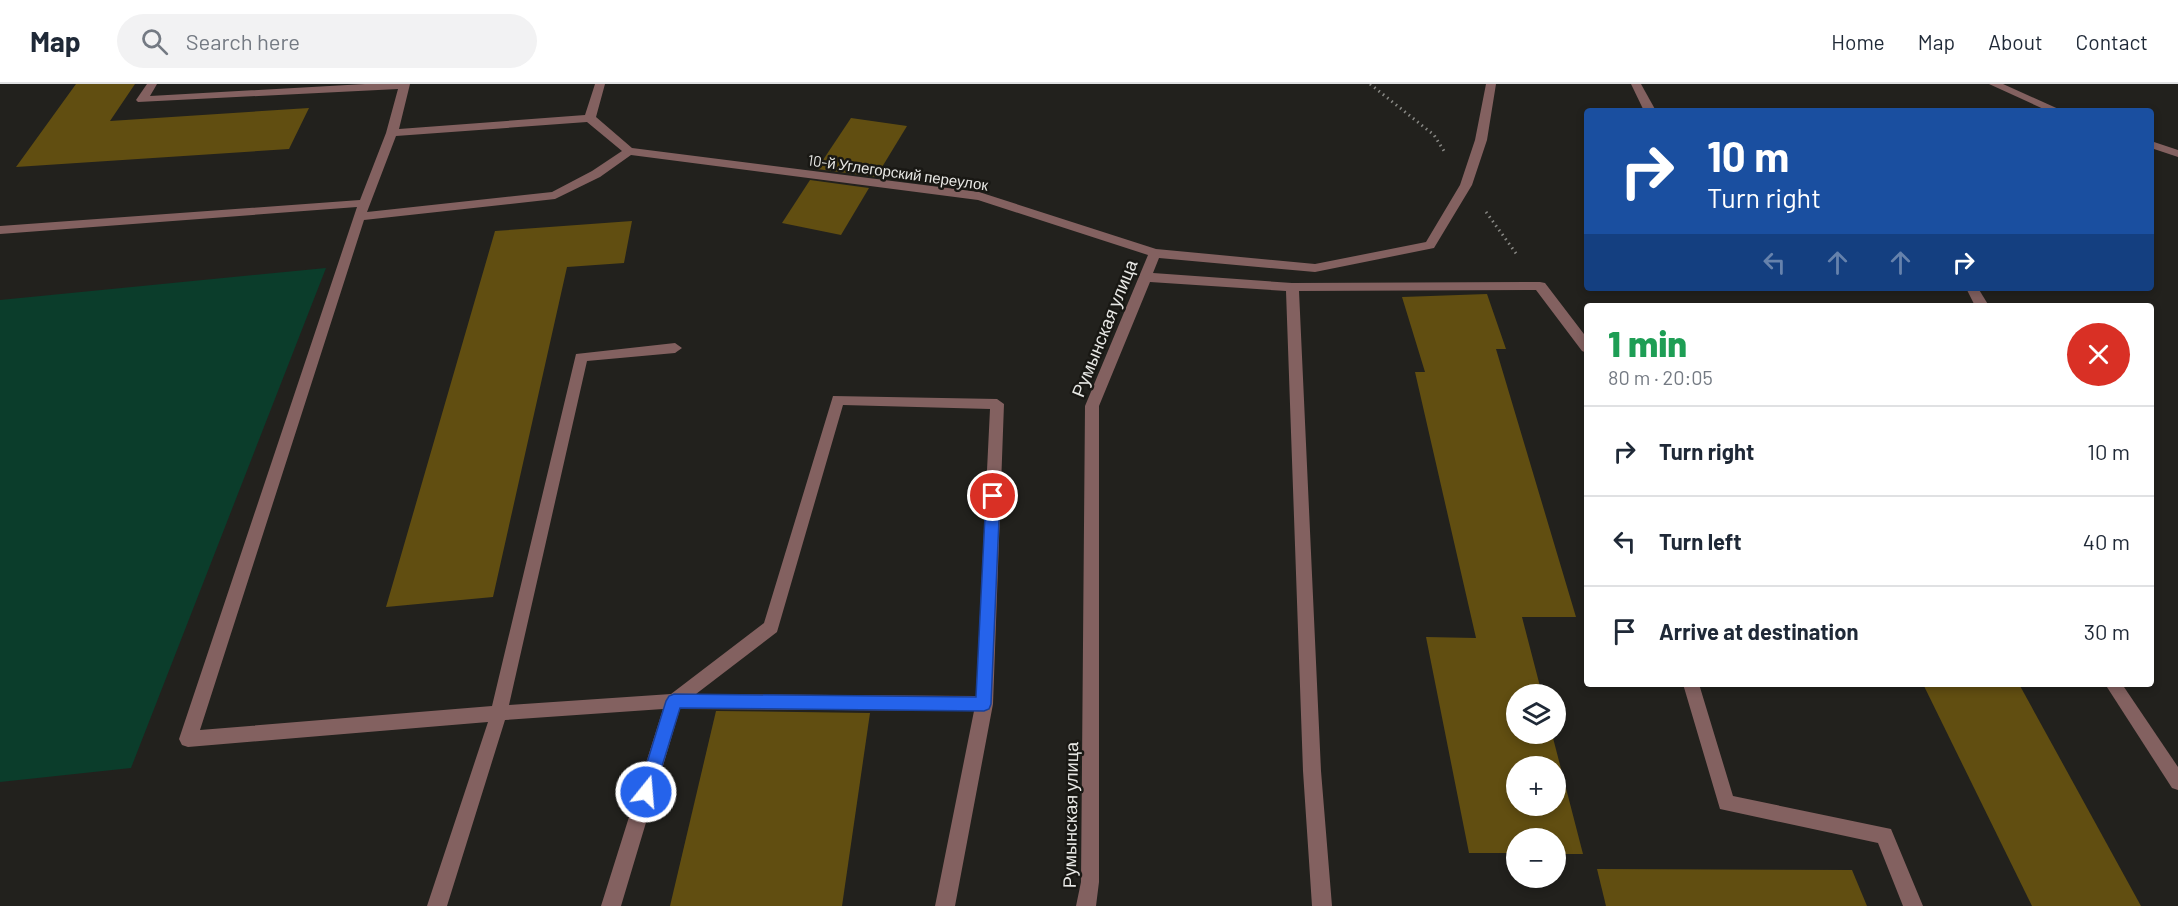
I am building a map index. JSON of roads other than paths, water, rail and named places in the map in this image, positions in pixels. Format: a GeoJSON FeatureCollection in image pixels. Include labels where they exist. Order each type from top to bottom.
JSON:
{"type":"FeatureCollection","features":[{"type":"Feature","properties":{"kind":"street"},"geometry":{"type":"LineString","coordinates":[[152,84],[142,100],[405,85],[392,133],[362,210],[188,739],[674,701],[984,704]]}},
{"type":"Feature","properties":{"kind":"street"},"geometry":{"type":"LineString","coordinates":[[590,118],[600,84]]}},
{"type":"Feature","properties":{"kind":"street","name":"Румынская улица"},"geometry":{"type":"LineString","coordinates":[[1086,906],[1090,882],[1092,406],[1155,253],[1315,268],[1430,245],[1467,185],[1481,140],[1491,84]]}},
{"type":"Feature","properties":{"kind":"street"},"geometry":{"type":"LineString","coordinates":[[1636,84],[1648,108]]}},
{"type":"Feature","properties":{"kind":"street"},"geometry":{"type":"LineString","coordinates":[[1994,84],[2050,108]]}},
{"type":"Feature","properties":{"kind":"street"},"geometry":{"type":"LineString","coordinates":[[0,230],[362,210],[555,195],[596,174],[629,151],[590,118],[392,133]]}},
{"type":"Feature","properties":{"kind":"street"},"geometry":{"type":"LineString","coordinates":[[2154,145],[2178,154]]}},
{"type":"Feature","properties":{"kind":"street","name":"10-й Углегорский переулок"},"geometry":{"type":"LineString","coordinates":[[629,151],[979,196],[1155,253]]}},
{"type":"Feature","properties":{"kind":"street"},"geometry":{"type":"LineString","coordinates":[[1145,277],[1292,287],[1540,286],[1584,344]]}},
{"type":"Feature","properties":{"kind":"street"},"geometry":{"type":"LineString","coordinates":[[1292,287],[1312,771],[1323,906]]}},
{"type":"Feature","properties":{"kind":"street"},"geometry":{"type":"LineString","coordinates":[[437,906],[499,713],[581,357],[675,348]]}},
{"type":"Feature","properties":{"kind":"street"},"geometry":{"type":"LineString","coordinates":[[611,906],[674,701],[771,627],[838,400],[997,404],[984,704],[945,906]]}},
{"type":"Feature","properties":{"kind":"street"},"geometry":{"type":"LineString","coordinates":[[1692,687],[1726,803],[1884,835],[1913,906]]}},
{"type":"Feature","properties":{"kind":"street"},"geometry":{"type":"LineString","coordinates":[[2115,687],[2178,782]]}}]}
